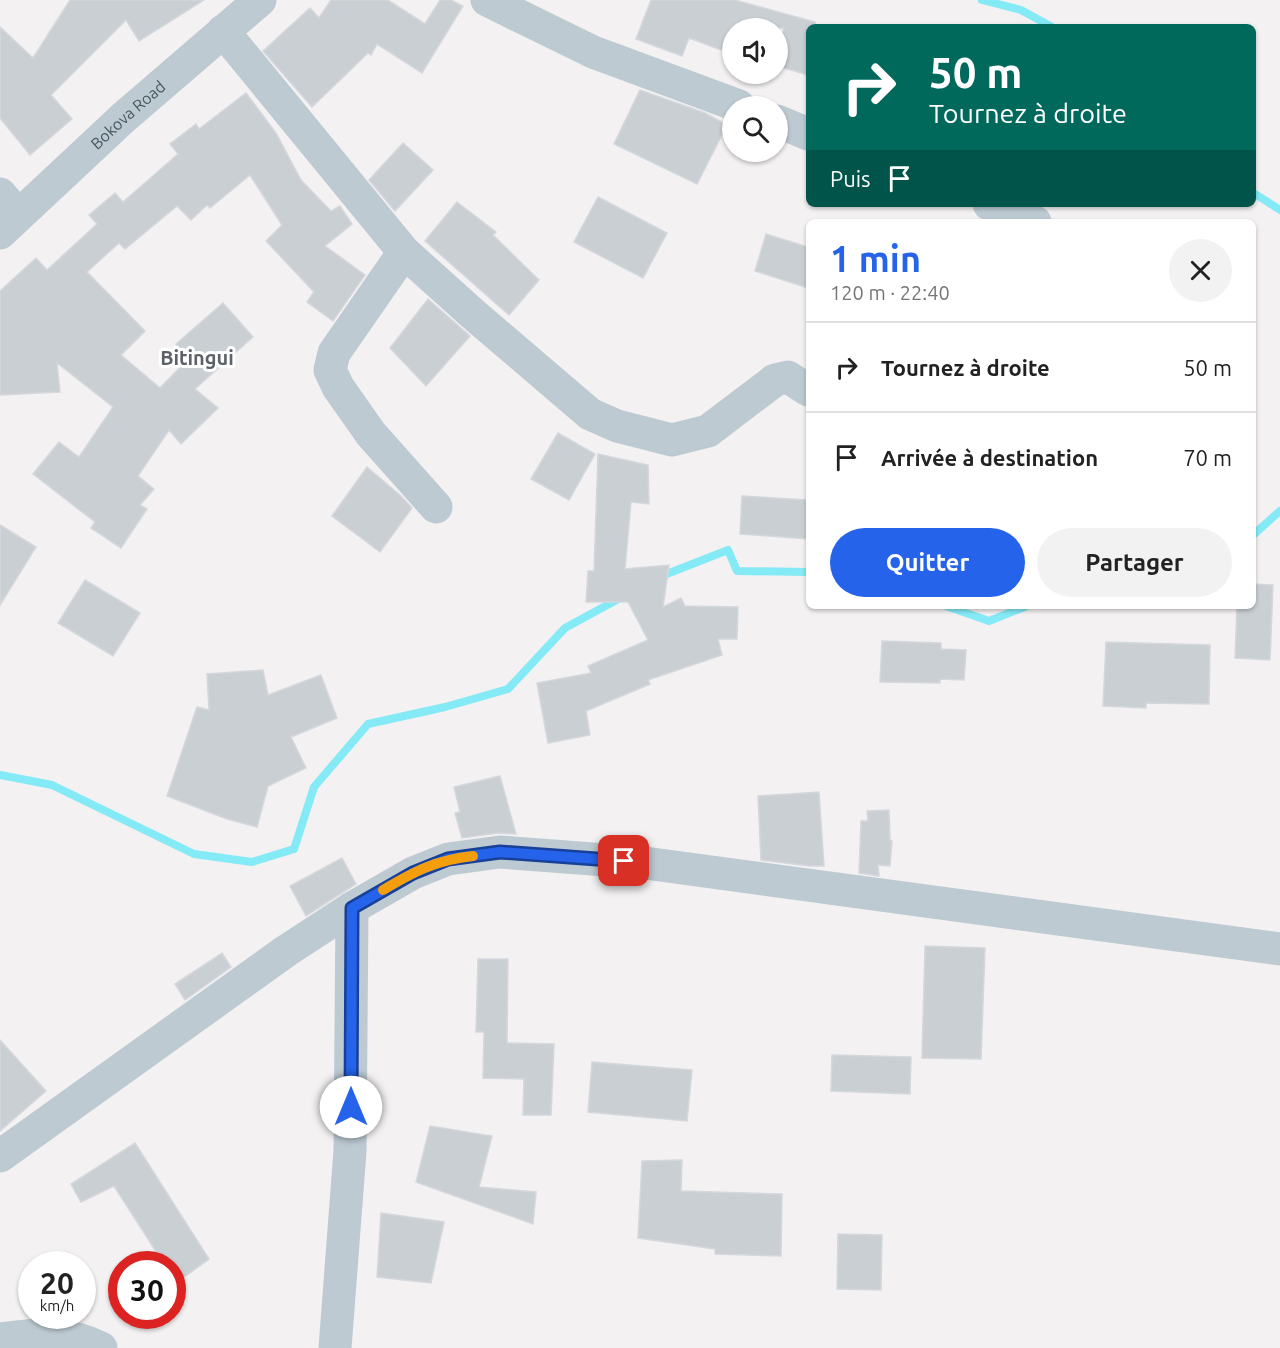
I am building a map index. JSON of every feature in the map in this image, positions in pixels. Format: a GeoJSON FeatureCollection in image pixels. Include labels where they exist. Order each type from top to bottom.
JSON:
{"type":"FeatureCollection","features":[{"type":"Feature","properties":{"kind":"street","name":"Bokova Road"},"geometry":{"type":"LineString","coordinates":[[6,214],[260,0]]}},
{"type":"Feature","properties":{"kind":"street"},"geometry":{"type":"LineString","coordinates":[[487,0],[593,52],[722,100]]}},
{"type":"Feature","properties":{"kind":"street"},"geometry":{"type":"LineString","coordinates":[[223,31],[405,252],[472,314],[590,414],[617,426],[672,440],[708,431],[775,380],[788,377],[806,389]]}},
{"type":"Feature","properties":{"kind":"street"},"geometry":{"type":"LineString","coordinates":[[788,126],[806,133]]}},
{"type":"Feature","properties":{"kind":"street"},"geometry":{"type":"LineString","coordinates":[[997,207],[1027,219]]}},
{"type":"Feature","properties":{"kind":"street"},"geometry":{"type":"LineString","coordinates":[[405,252],[334,353],[330,370],[338,387],[371,434],[436,507]]}},
{"type":"Feature","properties":{"kind":"street"},"geometry":{"type":"LineString","coordinates":[[0,1156],[276,958],[352,908],[413,873],[448,859],[500,852],[645,863],[1280,949]]}},
{"type":"Feature","properties":{"kind":"street"},"geometry":{"type":"LineString","coordinates":[[335,1348],[350,1151],[352,908]]}},
{"type":"Feature","properties":{"kind":"street"},"geometry":{"type":"LineString","coordinates":[[0,1339],[49,1333],[82,1338],[101,1348]]}},
{"type":"Feature","properties":{"kind":"building"},"geometry":{"type":"Polygon","coordinates":[[[70,0],[204,0],[139,41],[126,20],[51,95],[72,119],[30,155],[0,118],[0,27],[33,58],[70,0]]]}},
{"type":"Feature","properties":{"kind":"building"},"geometry":{"type":"Polygon","coordinates":[[[331,0],[388,0],[425,24],[440,0],[451,0],[463,6],[422,73],[377,44],[371,55],[368,53],[312,107],[263,51],[310,8],[319,18],[331,0]]]}},
{"type":"Feature","properties":{"kind":"building"},"geometry":{"type":"Polygon","coordinates":[[[651,0],[735,0],[815,22],[815,24],[806,24],[806,74],[788,69],[788,18],[722,18],[722,50],[689,38],[682,56],[636,39],[651,0]]]}},
{"type":"Feature","properties":{"kind":"building"},"geometry":{"type":"Polygon","coordinates":[[[640,90],[705,113],[722,122],[722,135],[697,184],[614,144],[640,90]]]}},
{"type":"Feature","properties":{"kind":"building"},"geometry":{"type":"Polygon","coordinates":[[[246,93],[276,133],[301,180],[331,211],[340,206],[352,224],[325,246],[365,275],[333,321],[307,302],[314,292],[266,241],[282,225],[250,175],[210,208],[207,205],[191,220],[177,206],[125,249],[119,243],[87,272],[145,331],[121,355],[160,388],[189,358],[176,344],[223,303],[253,337],[195,389],[218,408],[181,444],[169,430],[138,476],[154,489],[140,505],[147,509],[121,548],[91,528],[95,522],[33,474],[59,442],[79,457],[113,407],[57,363],[60,392],[0,395],[0,291],[36,258],[47,270],[97,224],[89,215],[115,193],[123,202],[178,154],[170,144],[196,124],[199,129],[246,93]]]}},
{"type":"Feature","properties":{"kind":"building"},"geometry":{"type":"Polygon","coordinates":[[[403,143],[433,170],[395,211],[369,180],[403,143]]]}},
{"type":"Feature","properties":{"kind":"building"},"geometry":{"type":"Polygon","coordinates":[[[598,197],[667,233],[643,278],[574,242],[598,197]]]}},
{"type":"Feature","properties":{"kind":"building"},"geometry":{"type":"Polygon","coordinates":[[[457,202],[496,232],[493,235],[539,280],[509,315],[425,241],[457,202]]]}},
{"type":"Feature","properties":{"kind":"building"},"geometry":{"type":"Polygon","coordinates":[[[766,234],[806,246],[806,287],[755,271],[766,234]]]}},
{"type":"Feature","properties":{"kind":"building"},"geometry":{"type":"Polygon","coordinates":[[[428,299],[470,336],[426,386],[390,348],[428,299]]]}},
{"type":"Feature","properties":{"kind":"building"},"geometry":{"type":"Polygon","coordinates":[[[558,433],[595,454],[569,500],[531,479],[558,433]]]}},
{"type":"Feature","properties":{"kind":"building"},"geometry":{"type":"Polygon","coordinates":[[[598,454],[648,465],[649,504],[631,502],[625,569],[669,565],[663,607],[681,598],[685,606],[738,607],[737,639],[718,639],[722,655],[648,680],[650,684],[586,711],[590,735],[548,743],[537,683],[591,673],[588,666],[648,640],[628,602],[586,602],[588,571],[594,571],[598,454]]]}},
{"type":"Feature","properties":{"kind":"building"},"geometry":{"type":"Polygon","coordinates":[[[367,467],[412,508],[380,552],[332,516],[367,467]]]}},
{"type":"Feature","properties":{"kind":"building"},"geometry":{"type":"Polygon","coordinates":[[[742,496],[806,500],[806,539],[740,534],[742,496]]]}},
{"type":"Feature","properties":{"kind":"building"},"geometry":{"type":"Polygon","coordinates":[[[0,525],[36,547],[0,605],[0,525]]]}},
{"type":"Feature","properties":{"kind":"building"},"geometry":{"type":"Polygon","coordinates":[[[85,580],[140,613],[113,656],[58,623],[85,580]]]}},
{"type":"Feature","properties":{"kind":"building"},"geometry":{"type":"Polygon","coordinates":[[[1256,584],[1273,585],[1270,660],[1235,658],[1237,609],[1256,609],[1256,584]]]}},
{"type":"Feature","properties":{"kind":"building"},"geometry":{"type":"Polygon","coordinates":[[[882,641],[941,643],[941,649],[966,650],[964,680],[940,679],[940,683],[880,682],[882,641]]]}},
{"type":"Feature","properties":{"kind":"building"},"geometry":{"type":"Polygon","coordinates":[[[1106,642],[1210,645],[1209,704],[1146,703],[1146,708],[1103,706],[1106,642]]]}},
{"type":"Feature","properties":{"kind":"building"},"geometry":{"type":"Polygon","coordinates":[[[263,670],[268,695],[321,675],[337,718],[291,737],[306,768],[268,786],[257,827],[227,819],[167,796],[197,707],[209,710],[207,674],[263,670]]]}},
{"type":"Feature","properties":{"kind":"building"},"geometry":{"type":"Polygon","coordinates":[[[500,776],[516,834],[498,833],[462,838],[455,813],[460,812],[454,787],[500,776]]]}},
{"type":"Feature","properties":{"kind":"building"},"geometry":{"type":"Polygon","coordinates":[[[819,792],[824,866],[761,860],[758,796],[819,792]]]}},
{"type":"Feature","properties":{"kind":"building"},"geometry":{"type":"Polygon","coordinates":[[[889,810],[890,840],[892,841],[890,866],[878,865],[879,876],[859,873],[861,821],[868,821],[867,811],[889,810]]]}},
{"type":"Feature","properties":{"kind":"building"},"geometry":{"type":"Polygon","coordinates":[[[342,858],[356,884],[306,916],[290,886],[342,858]]]}},
{"type":"Feature","properties":{"kind":"building"},"geometry":{"type":"Polygon","coordinates":[[[925,946],[985,948],[981,1059],[922,1058],[925,946]]]}},
{"type":"Feature","properties":{"kind":"building"},"geometry":{"type":"Polygon","coordinates":[[[222,953],[231,967],[185,1000],[175,984],[222,953]]]}},
{"type":"Feature","properties":{"kind":"building"},"geometry":{"type":"Polygon","coordinates":[[[478,959],[508,959],[507,1043],[554,1044],[551,1115],[523,1115],[524,1079],[483,1078],[484,1032],[476,1032],[478,959]]]}},
{"type":"Feature","properties":{"kind":"building"},"geometry":{"type":"Polygon","coordinates":[[[0,1040],[46,1091],[0,1131],[0,1040]]]}},
{"type":"Feature","properties":{"kind":"building"},"geometry":{"type":"Polygon","coordinates":[[[832,1055],[911,1057],[910,1094],[831,1091],[832,1055]]]}},
{"type":"Feature","properties":{"kind":"building"},"geometry":{"type":"Polygon","coordinates":[[[592,1062],[692,1070],[687,1121],[588,1112],[592,1062]]]}},
{"type":"Feature","properties":{"kind":"building"},"geometry":{"type":"Polygon","coordinates":[[[430,1126],[492,1136],[479,1187],[536,1192],[533,1224],[416,1182],[430,1126]]]}},
{"type":"Feature","properties":{"kind":"building"},"geometry":{"type":"Polygon","coordinates":[[[135,1143],[209,1259],[186,1276],[186,1251],[156,1251],[114,1186],[81,1202],[71,1184],[135,1143]]]}},
{"type":"Feature","properties":{"kind":"building"},"geometry":{"type":"Polygon","coordinates":[[[682,1160],[681,1191],[782,1194],[781,1256],[715,1254],[715,1249],[638,1238],[642,1161],[682,1160]]]}},
{"type":"Feature","properties":{"kind":"building"},"geometry":{"type":"Polygon","coordinates":[[[381,1213],[444,1222],[431,1283],[377,1277],[381,1213]]]}},
{"type":"Feature","properties":{"kind":"building"},"geometry":{"type":"Polygon","coordinates":[[[838,1234],[882,1235],[881,1290],[837,1289],[838,1234]]]}},
{"type":"Feature","properties":{"kind":"waterway"},"geometry":{"type":"LineString","coordinates":[[982,0],[1021,10],[1047,24]]}},
{"type":"Feature","properties":{"kind":"waterway"},"geometry":{"type":"LineString","coordinates":[[1256,195],[1280,210]]}},
{"type":"Feature","properties":{"kind":"waterway"},"geometry":{"type":"LineString","coordinates":[[1256,532],[1280,511]]}},
{"type":"Feature","properties":{"kind":"waterway"},"geometry":{"type":"LineString","coordinates":[[659,577],[728,550],[737,571],[806,572]]}},
{"type":"Feature","properties":{"kind":"waterway"},"geometry":{"type":"LineString","coordinates":[[0,775],[52,785],[194,854],[252,862],[294,849],[314,787],[368,724],[445,707],[508,689],[565,628],[622,597]]}},
{"type":"Feature","properties":{"kind":"waterway"},"geometry":{"type":"LineString","coordinates":[[955,609],[989,621],[1019,609]]}},
{"type":"Feature","properties":{"kind":"slow traffic"},"geometry":{"type":"LineString","coordinates":[[383,890],[413,873],[448,859],[473,856]]}},
{"type":"Feature","properties":{"kind":"district","name":"Bitingui"},"geometry":{"type":"Point","coordinates":[197,358]}},
{"type":"Feature","properties":{"kind":"route"},"geometry":{"type":"LineString","coordinates":[[351,1107],[352,908],[413,873],[448,859],[500,852],[624,861]]}}]}
